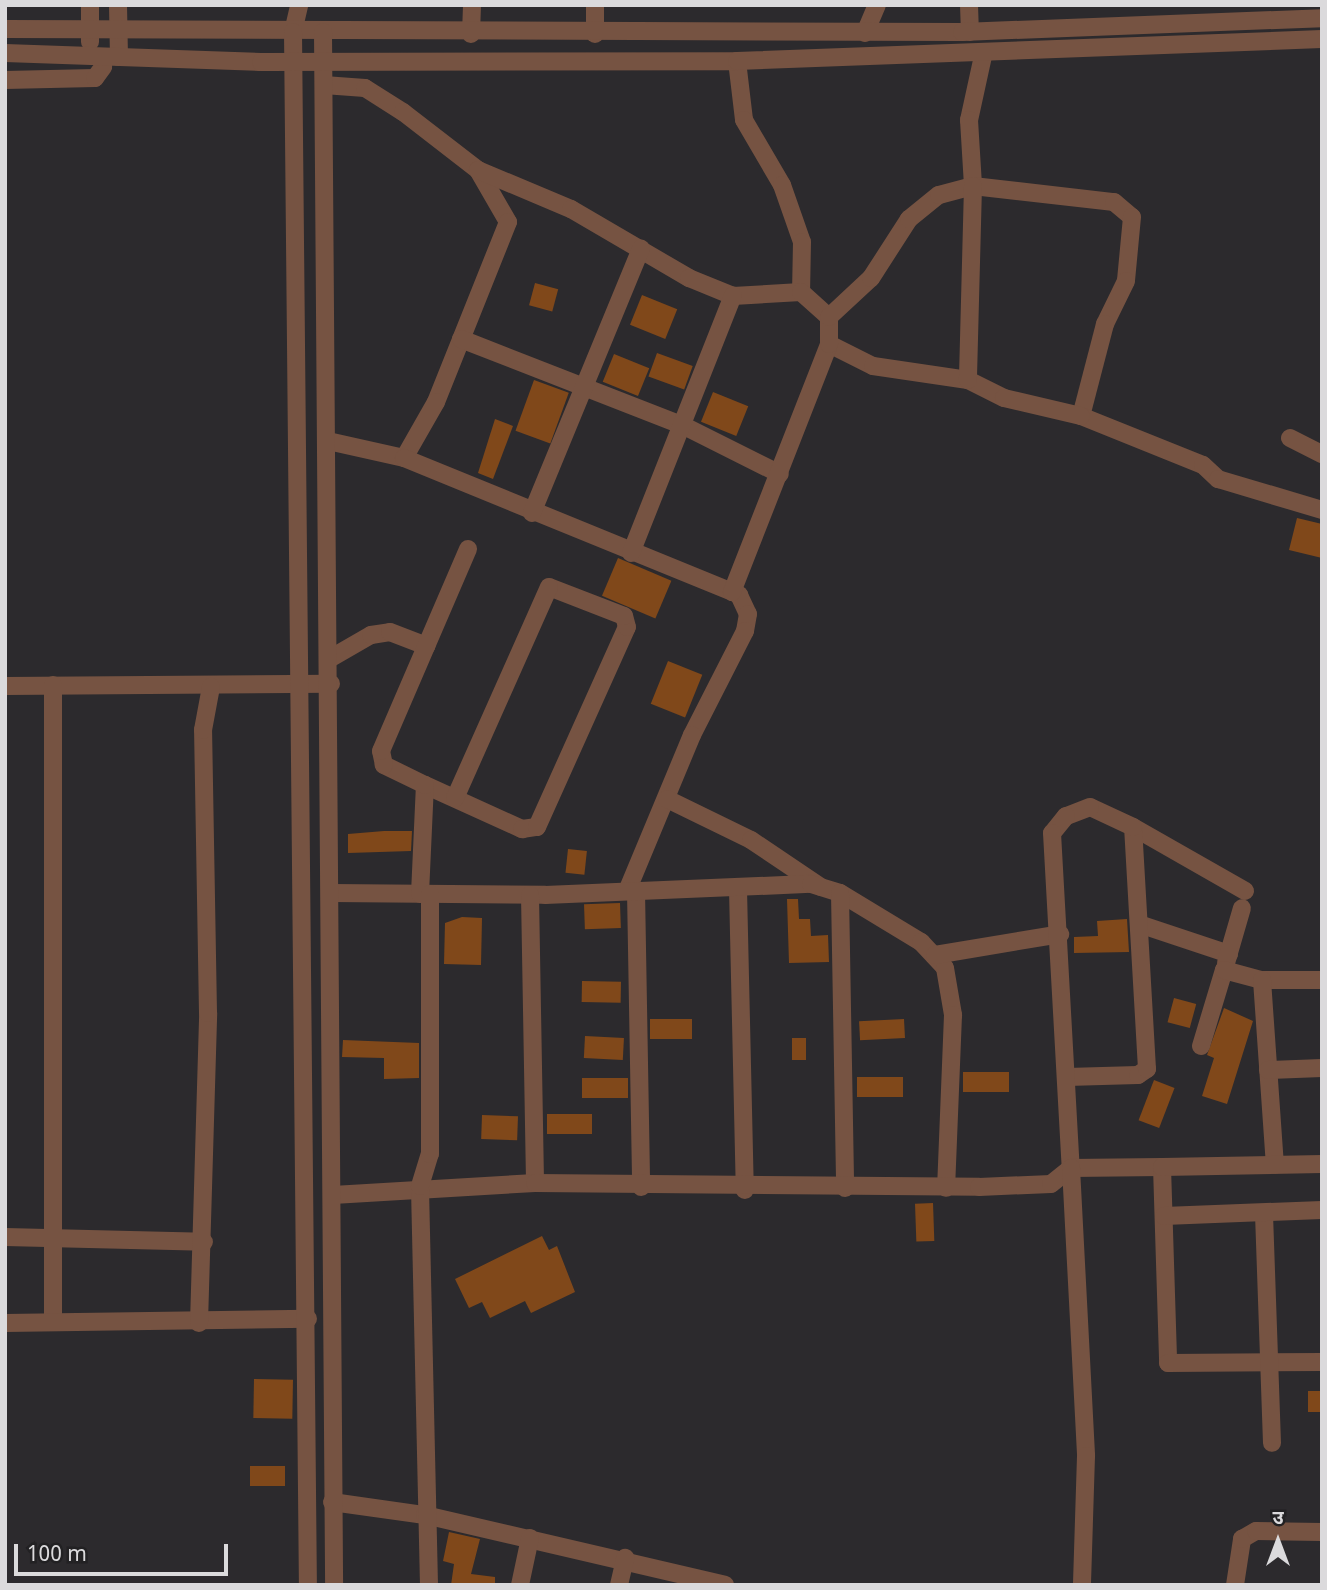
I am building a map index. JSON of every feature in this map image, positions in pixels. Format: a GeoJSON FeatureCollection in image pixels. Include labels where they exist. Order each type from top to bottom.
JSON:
{"type":"FeatureCollection","features":[{"type":"Feature","properties":{"kind":"street"},"geometry":{"type":"LineString","coordinates":[[90,5],[90,30],[104,60]]}},
{"type":"Feature","properties":{"kind":"street"},"geometry":{"type":"LineString","coordinates":[[5,80],[94,78],[118,30],[118,5]]}},
{"type":"Feature","properties":{"kind":"street"},"geometry":{"type":"LineString","coordinates":[[299,5],[293,32],[293,62],[302,685],[307,1585]]}},
{"type":"Feature","properties":{"kind":"street"},"geometry":{"type":"LineString","coordinates":[[471,34],[472,5]]}},
{"type":"Feature","properties":{"kind":"street"},"geometry":{"type":"LineString","coordinates":[[595,5],[595,34]]}},
{"type":"Feature","properties":{"kind":"street"},"geometry":{"type":"LineString","coordinates":[[865,33],[877,5]]}},
{"type":"Feature","properties":{"kind":"street"},"geometry":{"type":"LineString","coordinates":[[969,5],[970,32]]}},
{"type":"Feature","properties":{"kind":"street"},"geometry":{"type":"LineString","coordinates":[[5,29],[471,34],[865,33],[970,32],[1322,18]]}},
{"type":"Feature","properties":{"kind":"street"},"geometry":{"type":"LineString","coordinates":[[323,32],[331,658],[334,1585]]}},
{"type":"Feature","properties":{"kind":"street"},"geometry":{"type":"LineString","coordinates":[[5,53],[104,60],[737,61],[983,56],[1322,39]]}},
{"type":"Feature","properties":{"kind":"street"},"geometry":{"type":"LineString","coordinates":[[968,380],[973,186],[969,120],[983,56]]}},
{"type":"Feature","properties":{"kind":"street"},"geometry":{"type":"LineString","coordinates":[[737,61],[744,120],[782,185],[802,242],[801,292]]}},
{"type":"Feature","properties":{"kind":"street"},"geometry":{"type":"LineString","coordinates":[[324,85],[350,83],[378,95],[478,170],[733,296],[801,292],[829,317]]}},
{"type":"Feature","properties":{"kind":"street"},"geometry":{"type":"LineString","coordinates":[[404,458],[424,428],[508,222],[478,170]]}},
{"type":"Feature","properties":{"kind":"street"},"geometry":{"type":"LineString","coordinates":[[732,592],[829,344],[829,317],[871,278],[909,219],[939,195],[973,186],[1114,202],[1132,217],[1126,281],[1105,324],[1081,416]]}},
{"type":"Feature","properties":{"kind":"street"},"geometry":{"type":"LineString","coordinates":[[533,513],[640,249]]}},
{"type":"Feature","properties":{"kind":"street"},"geometry":{"type":"LineString","coordinates":[[631,553],[684,426],[733,296]]}},
{"type":"Feature","properties":{"kind":"street"},"geometry":{"type":"LineString","coordinates":[[461,339],[684,426],[780,474]]}},
{"type":"Feature","properties":{"kind":"street"},"geometry":{"type":"LineString","coordinates":[[829,344],[873,366],[968,380],[1004,398],[1081,416],[1203,465],[1218,479],[1322,510]]}},
{"type":"Feature","properties":{"kind":"street"},"geometry":{"type":"LineString","coordinates":[[1290,438],[1322,454]]}},
{"type":"Feature","properties":{"kind":"street"},"geometry":{"type":"LineString","coordinates":[[328,441],[404,458],[533,513],[732,592],[748,614],[746,631],[667,799],[631,891],[641,1188]]}},
{"type":"Feature","properties":{"kind":"street"},"geometry":{"type":"LineString","coordinates":[[455,798],[549,587],[624,617],[627,627],[537,827],[522,829],[425,785],[384,765],[381,751],[468,549]]}},
{"type":"Feature","properties":{"kind":"street"},"geometry":{"type":"LineString","coordinates":[[331,658],[390,632],[426,646]]}},
{"type":"Feature","properties":{"kind":"street"},"geometry":{"type":"LineString","coordinates":[[5,686],[54,684],[211,687],[331,684]]}},
{"type":"Feature","properties":{"kind":"street"},"geometry":{"type":"LineString","coordinates":[[53,1322],[54,684]]}},
{"type":"Feature","properties":{"kind":"street"},"geometry":{"type":"LineString","coordinates":[[199,1323],[204,1242],[203,730],[211,687]]}},
{"type":"Feature","properties":{"kind":"street"},"geometry":{"type":"LineString","coordinates":[[425,785],[430,1154],[420,1186],[425,1515],[429,1585]]}},
{"type":"Feature","properties":{"kind":"street"},"geometry":{"type":"LineString","coordinates":[[667,799],[751,840],[822,888]]}},
{"type":"Feature","properties":{"kind":"street"},"geometry":{"type":"LineString","coordinates":[[1082,1585],[1086,1456],[1060,934],[1052,833],[1058,824],[1090,807],[1133,827],[1244,899],[1201,1046]]}},
{"type":"Feature","properties":{"kind":"street"},"geometry":{"type":"LineString","coordinates":[[1067,1077],[1138,1075],[1147,1069],[1133,827]]}},
{"type":"Feature","properties":{"kind":"street"},"geometry":{"type":"LineString","coordinates":[[331,893],[530,895],[822,888],[840,893],[935,955],[950,983],[953,1015],[946,1188]]}},
{"type":"Feature","properties":{"kind":"street"},"geometry":{"type":"LineString","coordinates":[[738,889],[746,1190]]}},
{"type":"Feature","properties":{"kind":"street"},"geometry":{"type":"LineString","coordinates":[[840,893],[845,1188]]}},
{"type":"Feature","properties":{"kind":"street"},"geometry":{"type":"LineString","coordinates":[[530,895],[536,1183]]}},
{"type":"Feature","properties":{"kind":"street"},"geometry":{"type":"LineString","coordinates":[[1139,924],[1227,962],[1262,981],[1322,980]]}},
{"type":"Feature","properties":{"kind":"street"},"geometry":{"type":"LineString","coordinates":[[935,955],[1060,934]]}},
{"type":"Feature","properties":{"kind":"street"},"geometry":{"type":"LineString","coordinates":[[1262,981],[1275,1165]]}},
{"type":"Feature","properties":{"kind":"street"},"geometry":{"type":"LineString","coordinates":[[1268,1070],[1322,1068]]}},
{"type":"Feature","properties":{"kind":"street"},"geometry":{"type":"LineString","coordinates":[[333,1195],[420,1186],[536,1183],[746,1190],[946,1188],[1051,1184],[1071,1168],[1322,1164]]}},
{"type":"Feature","properties":{"kind":"street"},"geometry":{"type":"LineString","coordinates":[[1162,1167],[1168,1363],[1322,1362]]}},
{"type":"Feature","properties":{"kind":"street"},"geometry":{"type":"LineString","coordinates":[[1164,1216],[1322,1210]]}},
{"type":"Feature","properties":{"kind":"street"},"geometry":{"type":"LineString","coordinates":[[1264,1214],[1272,1443]]}},
{"type":"Feature","properties":{"kind":"street"},"geometry":{"type":"LineString","coordinates":[[5,1237],[204,1242]]}},
{"type":"Feature","properties":{"kind":"street"},"geometry":{"type":"LineString","coordinates":[[5,1323],[199,1323],[307,1319]]}},
{"type":"Feature","properties":{"kind":"street"},"geometry":{"type":"LineString","coordinates":[[332,1502],[425,1515],[625,1558],[725,1585]]}},
{"type":"Feature","properties":{"kind":"street"},"geometry":{"type":"LineString","coordinates":[[1235,1585],[1242,1539],[1256,1531],[1322,1532]]}},
{"type":"Feature","properties":{"kind":"street"},"geometry":{"type":"LineString","coordinates":[[520,1585],[530,1538]]}},
{"type":"Feature","properties":{"kind":"street"},"geometry":{"type":"LineString","coordinates":[[619,1585],[625,1558]]}},
{"type":"Feature","properties":{"kind":"building"},"geometry":{"type":"Polygon","coordinates":[[[535,283],[558,289],[552,311],[529,305],[535,283]]]}},
{"type":"Feature","properties":{"kind":"building"},"geometry":{"type":"Polygon","coordinates":[[[642,295],[677,309],[665,339],[630,325],[642,295]]]}},
{"type":"Feature","properties":{"kind":"building"},"geometry":{"type":"Polygon","coordinates":[[[657,353],[693,366],[684,389],[648,376],[657,353]]]}},
{"type":"Feature","properties":{"kind":"building"},"geometry":{"type":"Polygon","coordinates":[[[614,354],[649,368],[638,396],[603,382],[614,354]]]}},
{"type":"Feature","properties":{"kind":"building"},"geometry":{"type":"Polygon","coordinates":[[[534,380],[569,393],[550,443],[516,431],[534,380]]]}},
{"type":"Feature","properties":{"kind":"building"},"geometry":{"type":"Polygon","coordinates":[[[713,392],[748,406],[736,436],[701,422],[713,392]]]}},
{"type":"Feature","properties":{"kind":"building"},"geometry":{"type":"Polygon","coordinates":[[[495,419],[513,426],[493,479],[478,473],[495,419]]]}},
{"type":"Feature","properties":{"kind":"building"},"geometry":{"type":"Polygon","coordinates":[[[1297,518],[1322,524],[1322,558],[1289,550],[1297,518]]]}},
{"type":"Feature","properties":{"kind":"building"},"geometry":{"type":"Polygon","coordinates":[[[618,558],[671,581],[655,618],[602,596],[618,558]]]}},
{"type":"Feature","properties":{"kind":"building"},"geometry":{"type":"Polygon","coordinates":[[[668,661],[702,675],[685,718],[651,704],[668,661]]]}},
{"type":"Feature","properties":{"kind":"building"},"geometry":{"type":"Polygon","coordinates":[[[412,831],[411,851],[348,853],[348,834],[412,831]]]}},
{"type":"Feature","properties":{"kind":"building"},"geometry":{"type":"Polygon","coordinates":[[[568,849],[587,851],[584,875],[565,873],[568,849]]]}},
{"type":"Feature","properties":{"kind":"building"},"geometry":{"type":"Polygon","coordinates":[[[787,899],[798,899],[799,919],[810,919],[811,936],[828,935],[829,962],[789,963],[787,899]]]}},
{"type":"Feature","properties":{"kind":"building"},"geometry":{"type":"Polygon","coordinates":[[[620,903],[621,928],[585,929],[584,904],[620,903]]]}},
{"type":"Feature","properties":{"kind":"building"},"geometry":{"type":"Polygon","coordinates":[[[462,917],[482,918],[481,965],[444,964],[445,923],[462,917]]]}},
{"type":"Feature","properties":{"kind":"building"},"geometry":{"type":"Polygon","coordinates":[[[1127,919],[1129,952],[1074,953],[1074,937],[1098,936],[1097,921],[1127,919]]]}},
{"type":"Feature","properties":{"kind":"building"},"geometry":{"type":"Polygon","coordinates":[[[582,981],[621,982],[621,1003],[582,1002],[582,981]]]}},
{"type":"Feature","properties":{"kind":"building"},"geometry":{"type":"Polygon","coordinates":[[[1174,998],[1196,1004],[1190,1028],[1168,1022],[1174,998]]]}},
{"type":"Feature","properties":{"kind":"building"},"geometry":{"type":"Polygon","coordinates":[[[1224,1008],[1253,1021],[1227,1104],[1202,1096],[1214,1058],[1207,1055],[1224,1008]]]}},
{"type":"Feature","properties":{"kind":"building"},"geometry":{"type":"Polygon","coordinates":[[[650,1019],[692,1019],[692,1039],[650,1039],[650,1019]]]}},
{"type":"Feature","properties":{"kind":"building"},"geometry":{"type":"Polygon","coordinates":[[[904,1019],[905,1038],[860,1040],[859,1021],[904,1019]]]}},
{"type":"Feature","properties":{"kind":"building"},"geometry":{"type":"Polygon","coordinates":[[[585,1036],[624,1038],[623,1060],[584,1058],[585,1036]]]}},
{"type":"Feature","properties":{"kind":"building"},"geometry":{"type":"Polygon","coordinates":[[[792,1038],[806,1038],[806,1060],[792,1060],[792,1038]]]}},
{"type":"Feature","properties":{"kind":"building"},"geometry":{"type":"Polygon","coordinates":[[[343,1040],[419,1043],[419,1078],[384,1079],[384,1058],[342,1057],[343,1040]]]}},
{"type":"Feature","properties":{"kind":"building"},"geometry":{"type":"Polygon","coordinates":[[[963,1072],[1009,1072],[1009,1092],[963,1092],[963,1072]]]}},
{"type":"Feature","properties":{"kind":"building"},"geometry":{"type":"Polygon","coordinates":[[[857,1077],[903,1077],[903,1097],[857,1097],[857,1077]]]}},
{"type":"Feature","properties":{"kind":"building"},"geometry":{"type":"Polygon","coordinates":[[[582,1078],[628,1078],[628,1098],[582,1098],[582,1078]]]}},
{"type":"Feature","properties":{"kind":"building"},"geometry":{"type":"Polygon","coordinates":[[[1154,1080],[1175,1088],[1159,1128],[1139,1120],[1154,1080]]]}},
{"type":"Feature","properties":{"kind":"building"},"geometry":{"type":"Polygon","coordinates":[[[547,1114],[592,1114],[592,1134],[547,1134],[547,1114]]]}},
{"type":"Feature","properties":{"kind":"building"},"geometry":{"type":"Polygon","coordinates":[[[482,1115],[518,1116],[517,1140],[481,1139],[482,1115]]]}},
{"type":"Feature","properties":{"kind":"building"},"geometry":{"type":"Polygon","coordinates":[[[933,1203],[934,1241],[916,1242],[915,1204],[933,1203]]]}},
{"type":"Feature","properties":{"kind":"building"},"geometry":{"type":"Polygon","coordinates":[[[542,1236],[549,1250],[557,1246],[575,1292],[531,1313],[525,1301],[490,1318],[482,1302],[469,1308],[455,1279],[542,1236]]]}},
{"type":"Feature","properties":{"kind":"building"},"geometry":{"type":"Polygon","coordinates":[[[254,1379],[293,1380],[292,1419],[253,1418],[254,1379]]]}},
{"type":"Feature","properties":{"kind":"building"},"geometry":{"type":"Polygon","coordinates":[[[1308,1391],[1322,1391],[1322,1412],[1308,1412],[1308,1391]]]}},
{"type":"Feature","properties":{"kind":"building"},"geometry":{"type":"Polygon","coordinates":[[[250,1466],[285,1466],[285,1486],[250,1486],[250,1466]]]}},
{"type":"Feature","properties":{"kind":"building"},"geometry":{"type":"Polygon","coordinates":[[[449,1532],[480,1539],[471,1574],[495,1577],[495,1585],[451,1585],[454,1564],[443,1561],[449,1532]]]}}]}
